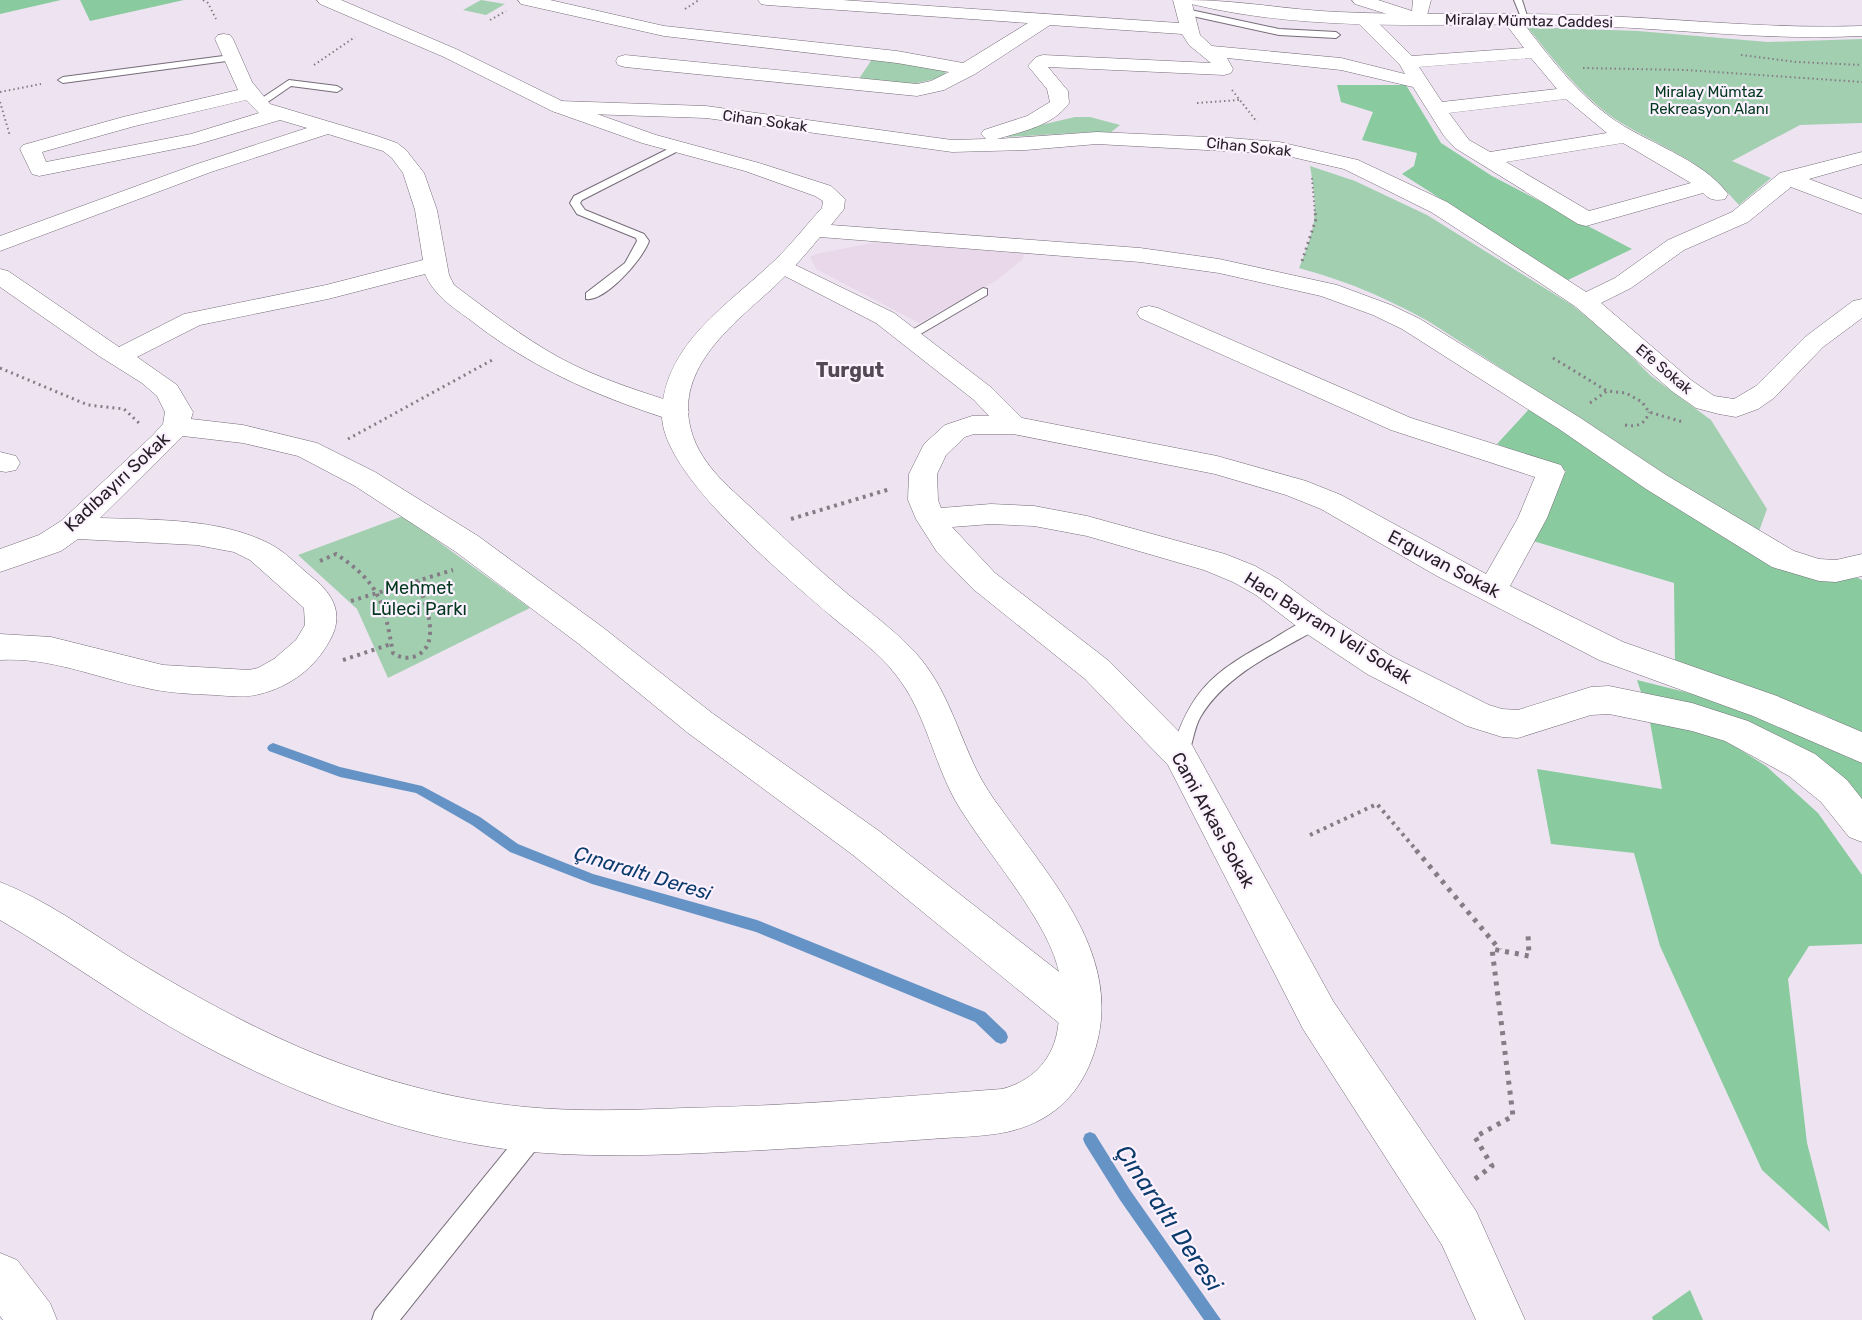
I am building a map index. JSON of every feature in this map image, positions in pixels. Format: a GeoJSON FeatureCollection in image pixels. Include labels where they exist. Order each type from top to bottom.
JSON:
{"type":"FeatureCollection","features":[{"type":"Feature","properties":{"kind":"street"},"geometry":{"type":"LineString","coordinates":[[0,900],[185,1013],[239,1040],[320,1077],[386,1099],[467,1120],[582,1132],[706,1130],[844,1123],[1002,1111],[1028,1105],[1046,1093],[1062,1075],[1075,1049],[1080,1014],[1080,976],[1061,929],[999,833],[974,800],[958,771],[938,713],[925,690],[908,665],[796,569],[708,484],[694,465],[676,426],[678,390],[686,370],[701,345],[722,319],[783,266],[833,209],[834,199],[823,191],[752,167],[649,139],[559,106],[450,53],[326,0]]}},
{"type":"Feature","properties":{"kind":"street"},"geometry":{"type":"LineString","coordinates":[[527,0],[664,31],[897,57],[968,70]]}},
{"type":"Feature","properties":{"kind":"street","name":"Miralay Mümtaz Caddesi"},"geometry":{"type":"LineString","coordinates":[[767,0],[946,6],[1045,20],[1188,10],[1362,9],[1419,19],[1610,22],[1789,34],[1862,31]]}},
{"type":"Feature","properties":{"kind":"street"},"geometry":{"type":"LineString","coordinates":[[1419,19],[1422,0]]}},
{"type":"Feature","properties":{"kind":"street"},"geometry":{"type":"LineString","coordinates":[[1362,9],[1407,62],[1454,136],[1484,159],[1586,219],[1707,185]]}},
{"type":"Feature","properties":{"kind":"street"},"geometry":{"type":"LineString","coordinates":[[952,146],[1026,123],[1054,111],[1060,104],[1061,97],[1057,88],[1037,66],[1043,61],[1224,69],[1222,63],[1192,39],[1188,10]]}},
{"type":"Feature","properties":{"kind":"street"},"geometry":{"type":"LineString","coordinates":[[1518,19],[1537,52],[1570,93],[1604,122],[1691,172],[1740,217]]}},
{"type":"Feature","properties":{"kind":"street"},"geometry":{"type":"LineString","coordinates":[[625,61],[916,90],[936,86],[968,70],[1045,20]]}},
{"type":"Feature","properties":{"kind":"street"},"geometry":{"type":"LineString","coordinates":[[224,39],[231,58],[254,98],[263,108],[390,147],[405,162],[413,173],[426,210],[434,264],[445,289],[518,345],[552,364],[610,390],[675,412]]}},
{"type":"Feature","properties":{"kind":"street"},"geometry":{"type":"LineString","coordinates":[[1208,51],[1341,64],[1420,83]]}},
{"type":"Feature","properties":{"kind":"street"},"geometry":{"type":"LineString","coordinates":[[1407,62],[1537,52]]}},
{"type":"Feature","properties":{"kind":"street"},"geometry":{"type":"LineString","coordinates":[[1436,109],[1570,93]]}},
{"type":"Feature","properties":{"kind":"street"},"geometry":{"type":"LineString","coordinates":[[254,98],[130,121],[30,148],[39,170],[195,139],[281,113]]}},
{"type":"Feature","properties":{"kind":"street","name":"Cihan Sokak"},"geometry":{"type":"LineString","coordinates":[[559,106],[706,112],[952,146],[1016,145],[1096,138],[1279,148],[1351,164],[1402,187],[1439,207],[1585,303]]}},
{"type":"Feature","properties":{"kind":"street"},"geometry":{"type":"LineString","coordinates":[[0,244],[204,168],[329,127]]}},
{"type":"Feature","properties":{"kind":"street"},"geometry":{"type":"LineString","coordinates":[[1484,159],[1626,136]]}},
{"type":"Feature","properties":{"kind":"street"},"geometry":{"type":"LineString","coordinates":[[1585,303],[1623,283],[1676,245],[1740,217],[1788,178],[1862,158]]}},
{"type":"Feature","properties":{"kind":"street"},"geometry":{"type":"LineString","coordinates":[[1788,178],[1862,207]]}},
{"type":"Feature","properties":{"kind":"street"},"geometry":{"type":"LineString","coordinates":[[813,230],[1140,255],[1219,266],[1293,282],[1353,299],[1411,324],[1569,423],[1666,488],[1783,559],[1819,570],[1836,571],[1860,568]]}},
{"type":"Feature","properties":{"kind":"street"},"geometry":{"type":"LineString","coordinates":[[118,357],[193,319],[328,292],[434,264]]}},
{"type":"Feature","properties":{"kind":"street"},"geometry":{"type":"LineString","coordinates":[[783,266],[885,318],[984,394],[1013,425]]}},
{"type":"Feature","properties":{"kind":"street","name":"Kadıbayırı Sokak"},"geometry":{"type":"LineString","coordinates":[[0,276],[118,357],[152,377],[168,391],[179,412],[176,426],[140,465],[72,528],[50,543],[0,561]]}},
{"type":"Feature","properties":{"kind":"street","name":"Efe Sokak"},"geometry":{"type":"LineString","coordinates":[[1585,303],[1682,386],[1706,402],[1736,408],[1749,403],[1765,392],[1814,342],[1862,306]]}},
{"type":"Feature","properties":{"kind":"street"},"geometry":{"type":"LineString","coordinates":[[1149,313],[1401,424],[1551,472],[1540,505],[1492,589]]}},
{"type":"Feature","properties":{"kind":"street"},"geometry":{"type":"LineString","coordinates":[[922,480],[934,450],[955,431],[972,425],[992,423],[1013,425]]}},
{"type":"Feature","properties":{"kind":"street","name":"Erguvan Sokak"},"geometry":{"type":"LineString","coordinates":[[1013,425],[1063,436],[1161,452],[1217,465],[1296,488],[1331,502],[1448,568],[1611,651],[1765,706],[1862,748]]}},
{"type":"Feature","properties":{"kind":"street"},"geometry":{"type":"LineString","coordinates":[[176,426],[276,440],[320,454],[392,496],[488,560],[590,635],[700,723],[866,843],[1080,1014]]}},
{"type":"Feature","properties":{"kind":"street","name":"Cami Arkası Sokak"},"geometry":{"type":"LineString","coordinates":[[922,480],[923,500],[931,519],[948,544],[984,581],[1097,670],[1180,755],[1318,1015],[1459,1228],[1500,1320]]}},
{"type":"Feature","properties":{"kind":"street","name":"Hacı Bayram Veli Sokak"},"geometry":{"type":"LineString","coordinates":[[931,519],[1011,513],[1087,526],[1214,562],[1244,574],[1267,587],[1315,623],[1379,665],[1479,716],[1502,723],[1518,724],[1591,700],[1609,700],[1692,717],[1736,731],[1771,747],[1802,765],[1834,791],[1862,826]]}},
{"type":"Feature","properties":{"kind":"street"},"geometry":{"type":"LineString","coordinates":[[0,647],[30,646],[54,650],[164,678],[242,683],[259,681],[276,675],[303,654],[322,624],[323,609],[317,598],[260,552],[219,539],[193,535],[72,528]]}},
{"type":"Feature","properties":{"kind":"street"},"geometry":{"type":"LineString","coordinates":[[1609,700],[1611,651]]}},
{"type":"Feature","properties":{"kind":"street"},"geometry":{"type":"LineString","coordinates":[[0,1278],[33,1320]]}},
{"type":"Feature","properties":{"kind":"lane"},"geometry":{"type":"LineString","coordinates":[[1518,0],[1518,19]]}},
{"type":"Feature","properties":{"kind":"lane"},"geometry":{"type":"LineString","coordinates":[[1188,10],[1279,32],[1336,35]]}},
{"type":"Feature","properties":{"kind":"lane"},"geometry":{"type":"LineString","coordinates":[[63,80],[231,58]]}},
{"type":"Feature","properties":{"kind":"lane"},"geometry":{"type":"LineString","coordinates":[[254,98],[289,83],[337,89]]}},
{"type":"Feature","properties":{"kind":"lane"},"geometry":{"type":"LineString","coordinates":[[590,296],[630,265],[637,256],[643,241],[640,236],[581,212],[575,203],[578,198],[678,147]]}},
{"type":"Feature","properties":{"kind":"lane"},"geometry":{"type":"LineString","coordinates":[[908,336],[983,292]]}},
{"type":"Feature","properties":{"kind":"lane"},"geometry":{"type":"LineString","coordinates":[[1180,755],[1194,712],[1207,695],[1251,660],[1315,623]]}},
{"type":"Feature","properties":{"kind":"lane"},"geometry":{"type":"LineString","coordinates":[[384,1320],[538,1129]]}},
{"type":"Feature","properties":{"kind":"path"},"geometry":{"type":"LineString","coordinates":[[289,83],[377,21]]}},
{"type":"Feature","properties":{"kind":"path"},"geometry":{"type":"LineString","coordinates":[[1550,68],[1686,70],[1862,82]]}},
{"type":"Feature","properties":{"kind":"path"},"geometry":{"type":"LineString","coordinates":[[1224,69],[1225,71],[1218,71],[1279,148]]}},
{"type":"Feature","properties":{"kind":"path"},"geometry":{"type":"LineString","coordinates":[[0,93],[63,80]]}},
{"type":"Feature","properties":{"kind":"path"},"geometry":{"type":"LineString","coordinates":[[1197,103],[1240,100]]}},
{"type":"Feature","properties":{"kind":"path"},"geometry":{"type":"LineString","coordinates":[[0,102],[12,142]]}},
{"type":"Feature","properties":{"kind":"path"},"geometry":{"type":"LineString","coordinates":[[1293,282],[1307,249],[1316,219],[1316,196],[1308,154]]}},
{"type":"Feature","properties":{"kind":"path"},"geometry":{"type":"LineString","coordinates":[[320,454],[518,345]]}},
{"type":"Feature","properties":{"kind":"path"},"geometry":{"type":"LineString","coordinates":[[1553,358],[1607,391],[1626,393],[1642,402],[1649,412],[1647,420],[1643,424],[1620,425]]}},
{"type":"Feature","properties":{"kind":"path"},"geometry":{"type":"LineString","coordinates":[[0,368],[88,405],[124,409]]}},
{"type":"Feature","properties":{"kind":"path"},"geometry":{"type":"LineString","coordinates":[[1590,410],[1589,405],[1607,391]]}},
{"type":"Feature","properties":{"kind":"path"},"geometry":{"type":"LineString","coordinates":[[756,529],[922,480]]}},
{"type":"Feature","properties":{"kind":"path"},"geometry":{"type":"LineString","coordinates":[[289,576],[336,554],[354,565],[379,592],[390,630],[393,653],[397,657],[408,658],[419,655],[428,645],[430,618],[418,581]]}},
{"type":"Feature","properties":{"kind":"path"},"geometry":{"type":"LineString","coordinates":[[323,609],[488,560]]}},
{"type":"Feature","properties":{"kind":"path"},"geometry":{"type":"LineString","coordinates":[[343,660],[391,644]]}},
{"type":"Feature","properties":{"kind":"path"},"geometry":{"type":"LineString","coordinates":[[1310,836],[1377,804],[1500,951]]}},
{"type":"Feature","properties":{"kind":"path"},"geometry":{"type":"LineString","coordinates":[[1468,1173],[1473,1181],[1492,1166],[1475,1137],[1513,1116],[1492,949],[1529,956],[1528,934]]}},
{"type":"Feature","properties":{"kind":"shaded area"},"geometry":{"type":"Polygon","coordinates":[[[877,242],[1024,251],[1023,259],[997,280],[919,323],[816,269],[810,257],[877,242]]]}},
{"type":"Feature","properties":{"kind":"green space"},"geometry":{"type":"Polygon","coordinates":[[[0,0],[61,0],[0,14],[0,0]]]}},
{"type":"Feature","properties":{"kind":"green space"},"geometry":{"type":"Polygon","coordinates":[[[80,0],[184,0],[90,21],[80,0]]]}},
{"type":"Feature","properties":{"kind":"green space"},"geometry":{"type":"Polygon","coordinates":[[[481,0],[505,4],[486,15],[463,10],[481,0]]]}},
{"type":"Feature","properties":{"kind":"green space","name":"Miralay Mümtaz Rekreasyon Alanı"},"geometry":{"type":"Polygon","coordinates":[[[1527,27],[1638,31],[1768,42],[1862,39],[1862,123],[1800,125],[1732,161],[1771,178],[1739,205],[1701,168],[1621,123],[1596,105],[1565,73],[1527,27]]]}},
{"type":"Feature","properties":{"kind":"green space"},"geometry":{"type":"Polygon","coordinates":[[[873,58],[942,70],[947,74],[944,77],[913,84],[858,80],[873,58]]]}},
{"type":"Feature","properties":{"kind":"green space"},"geometry":{"type":"Polygon","coordinates":[[[1337,85],[1406,85],[1441,143],[1492,176],[1632,249],[1568,280],[1402,174],[1414,166],[1417,153],[1362,140],[1373,112],[1341,102],[1337,85]]]}},
{"type":"Feature","properties":{"kind":"green space"},"geometry":{"type":"Polygon","coordinates":[[[1075,117],[1090,117],[1120,125],[1110,133],[1006,137],[1011,132],[1075,117]]]}},
{"type":"Feature","properties":{"kind":"green space"},"geometry":{"type":"Polygon","coordinates":[[[1310,166],[1355,181],[1427,215],[1572,305],[1613,338],[1651,376],[1711,420],[1767,509],[1758,534],[1428,321],[1365,290],[1299,268],[1314,218],[1315,207],[1310,166]]]}},
{"type":"Feature","properties":{"kind":"green space"},"geometry":{"type":"Polygon","coordinates":[[[1531,407],[1828,580],[1858,578],[1862,580],[1862,734],[1822,714],[1675,664],[1674,583],[1533,541],[1566,471],[1497,444],[1531,407]]]}},
{"type":"Feature","properties":{"kind":"green space","name":"Mehmet Lüleci Parkı"},"geometry":{"type":"Polygon","coordinates":[[[403,516],[530,608],[388,678],[357,609],[298,555],[403,516]]]}},
{"type":"Feature","properties":{"kind":"green space"},"geometry":{"type":"Polygon","coordinates":[[[1637,680],[1761,711],[1862,757],[1862,800],[1759,731],[1641,692],[1637,680]]]}},
{"type":"Feature","properties":{"kind":"green space"},"geometry":{"type":"Polygon","coordinates":[[[1650,722],[1717,735],[1766,766],[1818,813],[1862,875],[1862,944],[1809,946],[1788,979],[1807,1143],[1830,1232],[1762,1170],[1660,946],[1634,853],[1551,844],[1537,769],[1662,789],[1650,722]]]}},
{"type":"Feature","properties":{"kind":"green space"},"geometry":{"type":"Polygon","coordinates":[[[1690,1290],[1703,1320],[1653,1320],[1652,1317],[1690,1290]]]}},
{"type":"Feature","properties":{"kind":"waterway","name":"Çınaraltı Deresi"},"geometry":{"type":"LineString","coordinates":[[273,748],[340,772],[418,789],[476,821],[514,848],[592,879],[757,926],[980,1017],[1001,1037]]}},
{"type":"Feature","properties":{"kind":"waterway","name":"Çınaraltı Deresi"},"geometry":{"type":"LineString","coordinates":[[1090,1139],[1125,1195],[1213,1320]]}},
{"type":"Feature","properties":{"kind":"district","name":"Turgut"},"geometry":{"type":"Point","coordinates":[850,370]}}]}
